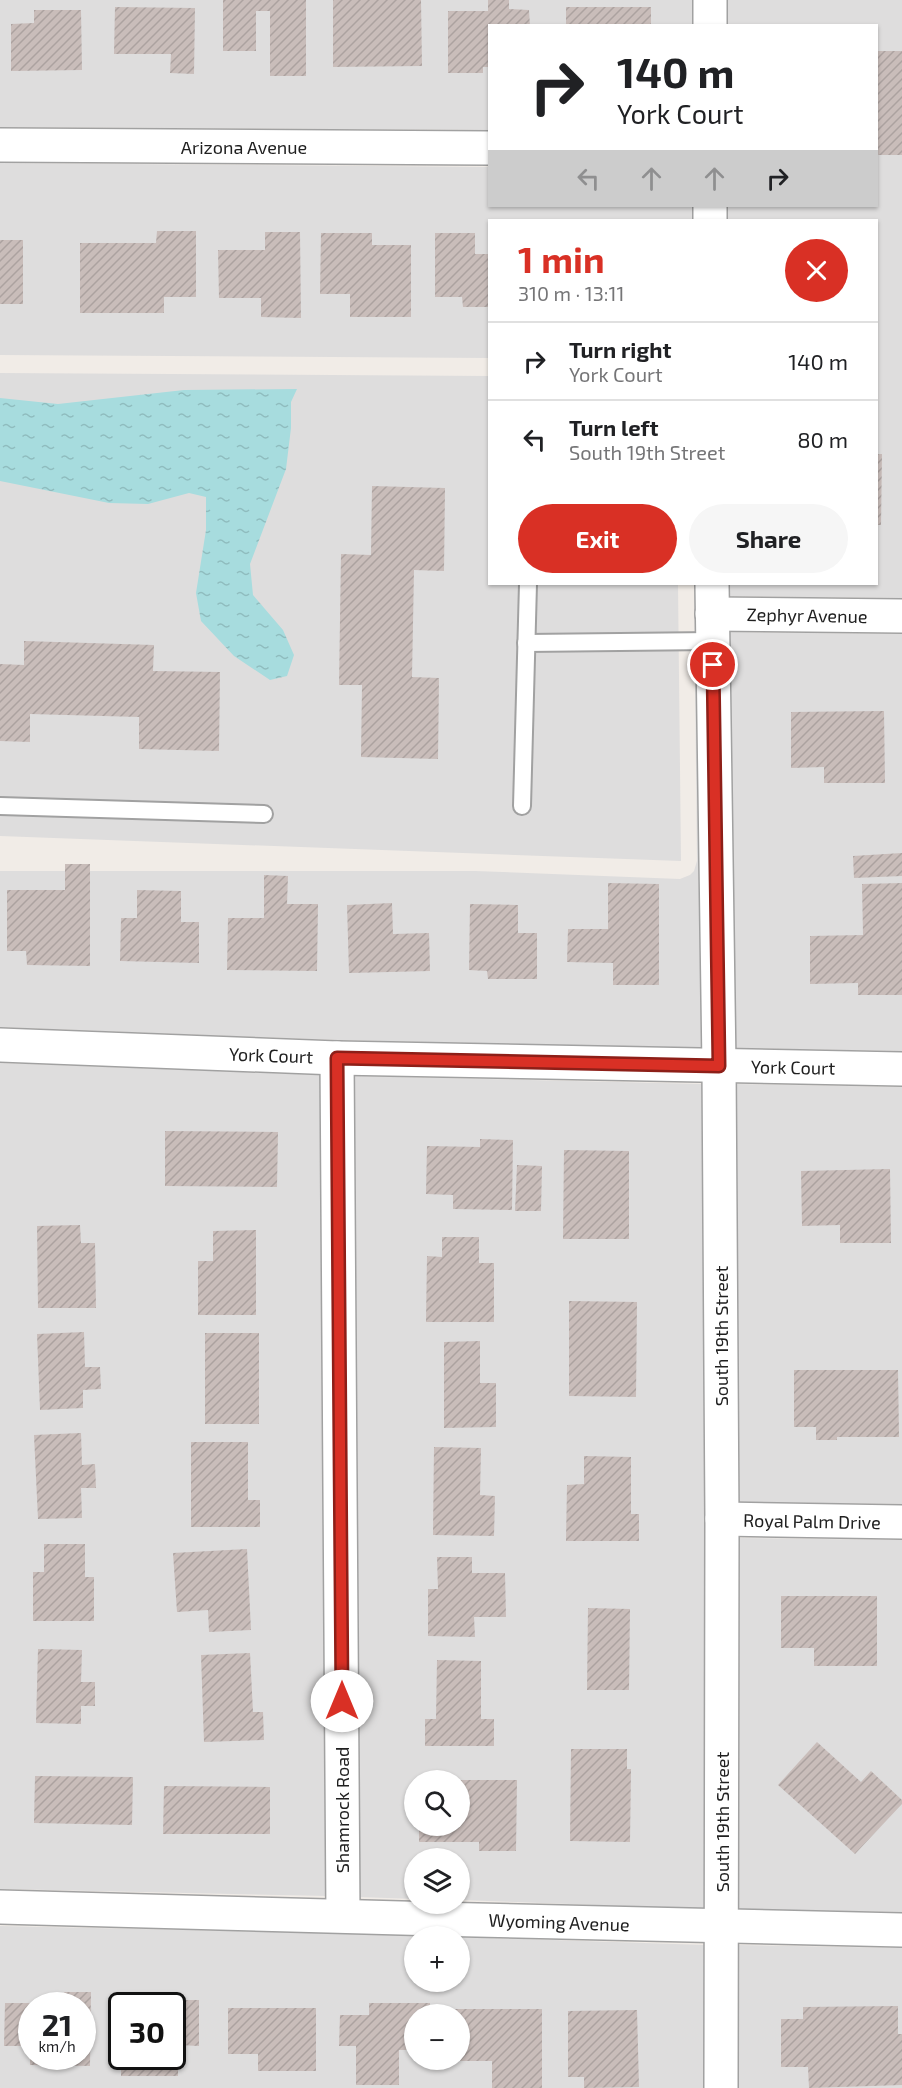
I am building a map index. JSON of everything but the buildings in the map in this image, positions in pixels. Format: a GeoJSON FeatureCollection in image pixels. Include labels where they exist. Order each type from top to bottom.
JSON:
{"type":"FeatureCollection","features":[{"type":"Feature","properties":{"kind":"street"},"geometry":{"type":"LineString","coordinates":[[710,0],[710,24]]}},
{"type":"Feature","properties":{"kind":"street","name":"Arizona Avenue"},"geometry":{"type":"LineString","coordinates":[[0,145],[488,148]]}},
{"type":"Feature","properties":{"kind":"street","name":"Zephyr Avenue"},"geometry":{"type":"LineString","coordinates":[[712,613],[902,616]]}},
{"type":"Feature","properties":{"kind":"street","name":"South 19th Street"},"geometry":{"type":"LineString","coordinates":[[712,613],[719,1066],[722,1520],[721,2088]]}},
{"type":"Feature","properties":{"kind":"street","name":"York Court"},"geometry":{"type":"LineString","coordinates":[[0,1045],[337,1058],[902,1069]]}},
{"type":"Feature","properties":{"kind":"street","name":"Shamrock Road"},"geometry":{"type":"LineString","coordinates":[[337,1058],[343,1915]]}},
{"type":"Feature","properties":{"kind":"street","name":"Royal Palm Drive"},"geometry":{"type":"LineString","coordinates":[[722,1520],[902,1522]]}},
{"type":"Feature","properties":{"kind":"street","name":"Wyoming Avenue"},"geometry":{"type":"LineString","coordinates":[[0,1907],[902,1930]]}},
{"type":"Feature","properties":{"kind":"lane"},"geometry":{"type":"LineString","coordinates":[[522,806],[528,585]]}},
{"type":"Feature","properties":{"kind":"lane"},"geometry":{"type":"LineString","coordinates":[[526,643],[712,613]]}},
{"type":"Feature","properties":{"kind":"lane"},"geometry":{"type":"LineString","coordinates":[[0,806],[264,814]]}},
{"type":"Feature","properties":{"kind":"shaded area"},"geometry":{"type":"Polygon","coordinates":[[[0,0],[694,0],[694,24],[488,24],[488,130],[0,127],[0,0]]]}},
{"type":"Feature","properties":{"kind":"shaded area"},"geometry":{"type":"Polygon","coordinates":[[[726,0],[902,0],[902,598],[728,596],[728,585],[878,585],[878,219],[726,219],[726,207],[878,207],[878,24],[726,24],[726,0]]]}},
{"type":"Feature","properties":{"kind":"shaded area"},"geometry":{"type":"Polygon","coordinates":[[[0,163],[488,167],[488,207],[693,207],[693,219],[488,219],[488,358],[0,355],[0,163]]]}},
{"type":"Feature","properties":{"kind":"shaded area"},"geometry":{"type":"Polygon","coordinates":[[[0,373],[488,376],[488,585],[678,585],[681,861],[0,836],[0,373]]]}},
{"type":"Feature","properties":{"kind":"shaded area"},"geometry":{"type":"Polygon","coordinates":[[[694,585],[696,585],[703,1048],[337,1040],[0,1027],[0,871],[475,871],[680,879],[694,871],[697,861],[694,585]]]}},
{"type":"Feature","properties":{"kind":"shaded area"},"geometry":{"type":"Polygon","coordinates":[[[729,632],[902,634],[902,1051],[735,1048],[729,632]]]}},
{"type":"Feature","properties":{"kind":"shaded area"},"geometry":{"type":"Polygon","coordinates":[[[0,1063],[321,1075],[327,1896],[0,1889],[0,1063]]]}},
{"type":"Feature","properties":{"kind":"shaded area"},"geometry":{"type":"Polygon","coordinates":[[[353,1076],[703,1084],[706,1519],[705,1909],[470,1900],[470,1848],[404,1848],[404,1899],[359,1897],[353,1076]]]}},
{"type":"Feature","properties":{"kind":"shaded area"},"geometry":{"type":"Polygon","coordinates":[[[735,1084],[902,1087],[902,1504],[738,1502],[735,1084]]]}},
{"type":"Feature","properties":{"kind":"shaded area"},"geometry":{"type":"Polygon","coordinates":[[[738,1538],[902,1540],[902,1912],[737,1909],[738,1538]]]}},
{"type":"Feature","properties":{"kind":"shaded area"},"geometry":{"type":"Polygon","coordinates":[[[0,1926],[404,1935],[404,1992],[470,1992],[470,1937],[705,1945],[704,2088],[0,2088],[0,1926]]]}},
{"type":"Feature","properties":{"kind":"shaded area"},"geometry":{"type":"Polygon","coordinates":[[[737,1945],[902,1948],[902,2088],[737,2088],[737,1945]]]}},
{"type":"Feature","properties":{"kind":"water"},"geometry":{"type":"Polygon","coordinates":[[[297,389],[291,402],[291,428],[286,469],[250,564],[253,595],[283,630],[294,655],[287,676],[270,680],[234,656],[201,621],[196,593],[206,530],[206,497],[189,493],[148,504],[109,503],[0,481],[0,398],[58,404],[184,390],[297,389]]]}},
{"type":"Feature","properties":{"kind":"route"},"geometry":{"type":"LineString","coordinates":[[342,1701],[337,1058],[719,1066],[713,665]]}}]}
